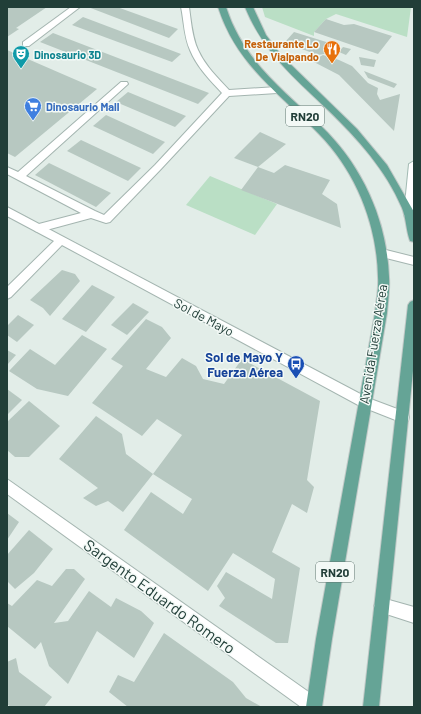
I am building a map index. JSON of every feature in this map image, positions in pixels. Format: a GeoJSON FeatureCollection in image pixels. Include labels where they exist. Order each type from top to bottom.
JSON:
{"type":"FeatureCollection","features":[{"type":"Feature","properties":{"kind":"main road","name":"Avenida Fuerza Aérea"},"geometry":{"type":"LineString","coordinates":[[222,7],[227,24],[248,61],[326,136],[352,170],[370,206],[377,227],[382,253],[384,278],[381,313],[364,402],[314,707]]}},
{"type":"Feature","properties":{"kind":"main road","name":"RN20"},"geometry":{"type":"LineString","coordinates":[[249,7],[255,24],[267,44],[285,64],[360,137],[393,182],[409,214],[414,238]]}},
{"type":"Feature","properties":{"kind":"main road"},"geometry":{"type":"LineString","coordinates":[[371,707],[414,305]]}},
{"type":"Feature","properties":{"kind":"street"},"geometry":{"type":"LineString","coordinates":[[26,44],[76,7]]}},
{"type":"Feature","properties":{"kind":"street"},"geometry":{"type":"LineString","coordinates":[[185,7],[188,27],[196,55],[206,70],[227,93]]}},
{"type":"Feature","properties":{"kind":"street"},"geometry":{"type":"LineString","coordinates":[[19,176],[124,84]]}},
{"type":"Feature","properties":{"kind":"street"},"geometry":{"type":"LineString","coordinates":[[7,170],[91,214],[106,219],[158,167],[227,93],[277,90]]}},
{"type":"Feature","properties":{"kind":"street"},"geometry":{"type":"LineString","coordinates":[[409,214],[414,164]]}},
{"type":"Feature","properties":{"kind":"street","name":"Sol de Mayo"},"geometry":{"type":"LineString","coordinates":[[7,211],[364,402],[403,417]]}},
{"type":"Feature","properties":{"kind":"street"},"geometry":{"type":"LineString","coordinates":[[39,228],[91,214]]}},
{"type":"Feature","properties":{"kind":"street"},"geometry":{"type":"LineString","coordinates":[[7,294],[62,240]]}},
{"type":"Feature","properties":{"kind":"street"},"geometry":{"type":"LineString","coordinates":[[382,253],[414,261]]}},
{"type":"Feature","properties":{"kind":"street","name":"Sargento Eduardo Romero"},"geometry":{"type":"LineString","coordinates":[[7,486],[314,707]]}},
{"type":"Feature","properties":{"kind":"street"},"geometry":{"type":"LineString","coordinates":[[382,606],[414,615]]}},
{"type":"Feature","properties":{"kind":"green space"},"geometry":{"type":"Polygon","coordinates":[[[262,7],[411,7],[407,37],[336,14],[326,19],[314,32],[314,36],[265,17],[262,7]]]}},
{"type":"Feature","properties":{"kind":"green space"},"geometry":{"type":"Polygon","coordinates":[[[210,176],[277,204],[255,235],[186,205],[210,176]]]}},
{"type":"Feature","properties":{"kind":"building"},"geometry":{"type":"Polygon","coordinates":[[[7,7],[47,7],[16,28],[19,29],[7,37],[7,7]]]}},
{"type":"Feature","properties":{"kind":"building"},"geometry":{"type":"Polygon","coordinates":[[[88,7],[117,7],[178,29],[169,38],[88,7]]]}},
{"type":"Feature","properties":{"kind":"building"},"geometry":{"type":"Polygon","coordinates":[[[83,17],[181,54],[172,62],[72,25],[83,17]]]}},
{"type":"Feature","properties":{"kind":"building"},"geometry":{"type":"Polygon","coordinates":[[[326,19],[344,25],[354,24],[392,36],[378,54],[314,32],[326,19]]]}},
{"type":"Feature","properties":{"kind":"building"},"geometry":{"type":"Polygon","coordinates":[[[294,32],[336,45],[330,53],[318,55],[299,48],[286,41],[294,32]]]}},
{"type":"Feature","properties":{"kind":"building"},"geometry":{"type":"Polygon","coordinates":[[[53,33],[209,93],[198,104],[40,42],[53,33]]]}},
{"type":"Feature","properties":{"kind":"building"},"geometry":{"type":"Polygon","coordinates":[[[343,47],[351,49],[346,55],[339,52],[343,47]]]}},
{"type":"Feature","properties":{"kind":"building","name":"Dinosaurio Mall"},"geometry":{"type":"Polygon","coordinates":[[[7,50],[97,89],[15,157],[7,153],[7,50]]]}},
{"type":"Feature","properties":{"kind":"building"},"geometry":{"type":"Polygon","coordinates":[[[323,55],[352,66],[368,83],[378,88],[377,94],[380,100],[400,94],[394,131],[339,75],[312,61],[323,55]]]}},
{"type":"Feature","properties":{"kind":"building"},"geometry":{"type":"Polygon","coordinates":[[[359,57],[376,60],[374,67],[361,65],[359,57]]]}},
{"type":"Feature","properties":{"kind":"building"},"geometry":{"type":"Polygon","coordinates":[[[364,71],[397,84],[394,88],[368,78],[364,71]]]}},
{"type":"Feature","properties":{"kind":"building"},"geometry":{"type":"Polygon","coordinates":[[[128,92],[186,116],[175,127],[116,102],[128,92]]]}},
{"type":"Feature","properties":{"kind":"building"},"geometry":{"type":"Polygon","coordinates":[[[106,115],[165,142],[153,154],[93,126],[106,115]]]}},
{"type":"Feature","properties":{"kind":"building"},"geometry":{"type":"Polygon","coordinates":[[[260,132],[286,144],[258,167],[234,158],[260,132]]]}},
{"type":"Feature","properties":{"kind":"building"},"geometry":{"type":"Polygon","coordinates":[[[81,140],[141,168],[128,181],[67,151],[81,140]]]}},
{"type":"Feature","properties":{"kind":"building"},"geometry":{"type":"Polygon","coordinates":[[[49,163],[111,193],[96,207],[35,175],[49,163]]]}},
{"type":"Feature","properties":{"kind":"building"},"geometry":{"type":"Polygon","coordinates":[[[285,165],[330,180],[322,194],[337,204],[341,228],[241,190],[258,167],[274,173],[285,165]]]}},
{"type":"Feature","properties":{"kind":"building"},"geometry":{"type":"Polygon","coordinates":[[[62,270],[75,274],[80,281],[50,316],[43,308],[30,300],[62,270]]]}},
{"type":"Feature","properties":{"kind":"building"},"geometry":{"type":"Polygon","coordinates":[[[92,285],[115,297],[86,332],[62,319],[92,285]]]}},
{"type":"Feature","properties":{"kind":"building"},"geometry":{"type":"Polygon","coordinates":[[[133,303],[149,312],[127,335],[111,325],[133,303]]]}},
{"type":"Feature","properties":{"kind":"building"},"geometry":{"type":"Polygon","coordinates":[[[18,315],[34,325],[17,342],[7,335],[7,326],[18,315]]]}},
{"type":"Feature","properties":{"kind":"building"},"geometry":{"type":"Polygon","coordinates":[[[146,319],[162,327],[171,338],[146,369],[166,377],[182,358],[196,366],[203,379],[224,384],[242,359],[320,401],[307,480],[314,487],[307,513],[292,504],[272,552],[300,568],[288,643],[276,643],[219,606],[225,598],[217,586],[226,572],[272,599],[275,579],[233,553],[208,591],[124,530],[151,492],[183,514],[192,499],[153,474],[182,435],[157,419],[142,436],[92,403],[123,366],[111,359],[146,319]]]}},
{"type":"Feature","properties":{"kind":"building"},"geometry":{"type":"Polygon","coordinates":[[[82,335],[107,349],[68,396],[37,389],[9,371],[30,349],[55,365],[82,335]]]}},
{"type":"Feature","properties":{"kind":"building"},"geometry":{"type":"Polygon","coordinates":[[[7,350],[16,355],[7,365],[7,350]]]}},
{"type":"Feature","properties":{"kind":"building"},"geometry":{"type":"Polygon","coordinates":[[[7,389],[22,400],[7,415],[7,389]]]}},
{"type":"Feature","properties":{"kind":"building"},"geometry":{"type":"Polygon","coordinates":[[[29,401],[60,426],[29,457],[15,457],[7,450],[7,422],[29,401]]]}},
{"type":"Feature","properties":{"kind":"building"},"geometry":{"type":"Polygon","coordinates":[[[96,416],[122,434],[126,454],[153,474],[123,512],[108,501],[96,506],[83,498],[98,488],[59,459],[96,416]]]}},
{"type":"Feature","properties":{"kind":"building"},"geometry":{"type":"Polygon","coordinates":[[[7,513],[19,522],[7,540],[7,513]]]}},
{"type":"Feature","properties":{"kind":"building"},"geometry":{"type":"Polygon","coordinates":[[[29,530],[53,549],[34,573],[15,589],[7,581],[7,555],[29,530]]]}},
{"type":"Feature","properties":{"kind":"building"},"geometry":{"type":"Polygon","coordinates":[[[66,569],[74,569],[85,579],[54,623],[68,621],[89,591],[111,607],[116,598],[141,611],[154,623],[134,658],[97,631],[68,684],[49,666],[41,642],[35,649],[7,626],[7,603],[12,606],[37,580],[52,586],[66,569]]]}},
{"type":"Feature","properties":{"kind":"building"},"geometry":{"type":"Polygon","coordinates":[[[164,633],[233,682],[246,698],[262,707],[128,707],[109,692],[118,675],[134,682],[164,633]]]}},
{"type":"Feature","properties":{"kind":"building"},"geometry":{"type":"Polygon","coordinates":[[[16,658],[19,672],[52,697],[44,707],[11,707],[7,704],[7,662],[16,658]]]}},
{"type":"Feature","properties":{"kind":"place","name":"Restaurante Lo De Vialpando"},"geometry":{"type":"Point","coordinates":[332,64]}},
{"type":"Feature","properties":{"kind":"place","name":"Dinosaurio 3D"},"geometry":{"type":"Point","coordinates":[21,69]}},
{"type":"Feature","properties":{"kind":"place","name":"Dinosaurio Mall"},"geometry":{"type":"Point","coordinates":[33,121]}},
{"type":"Feature","properties":{"kind":"place","name":"Sol de Mayo Y Fuerza Aérea"},"geometry":{"type":"Point","coordinates":[296,379]}}]}
